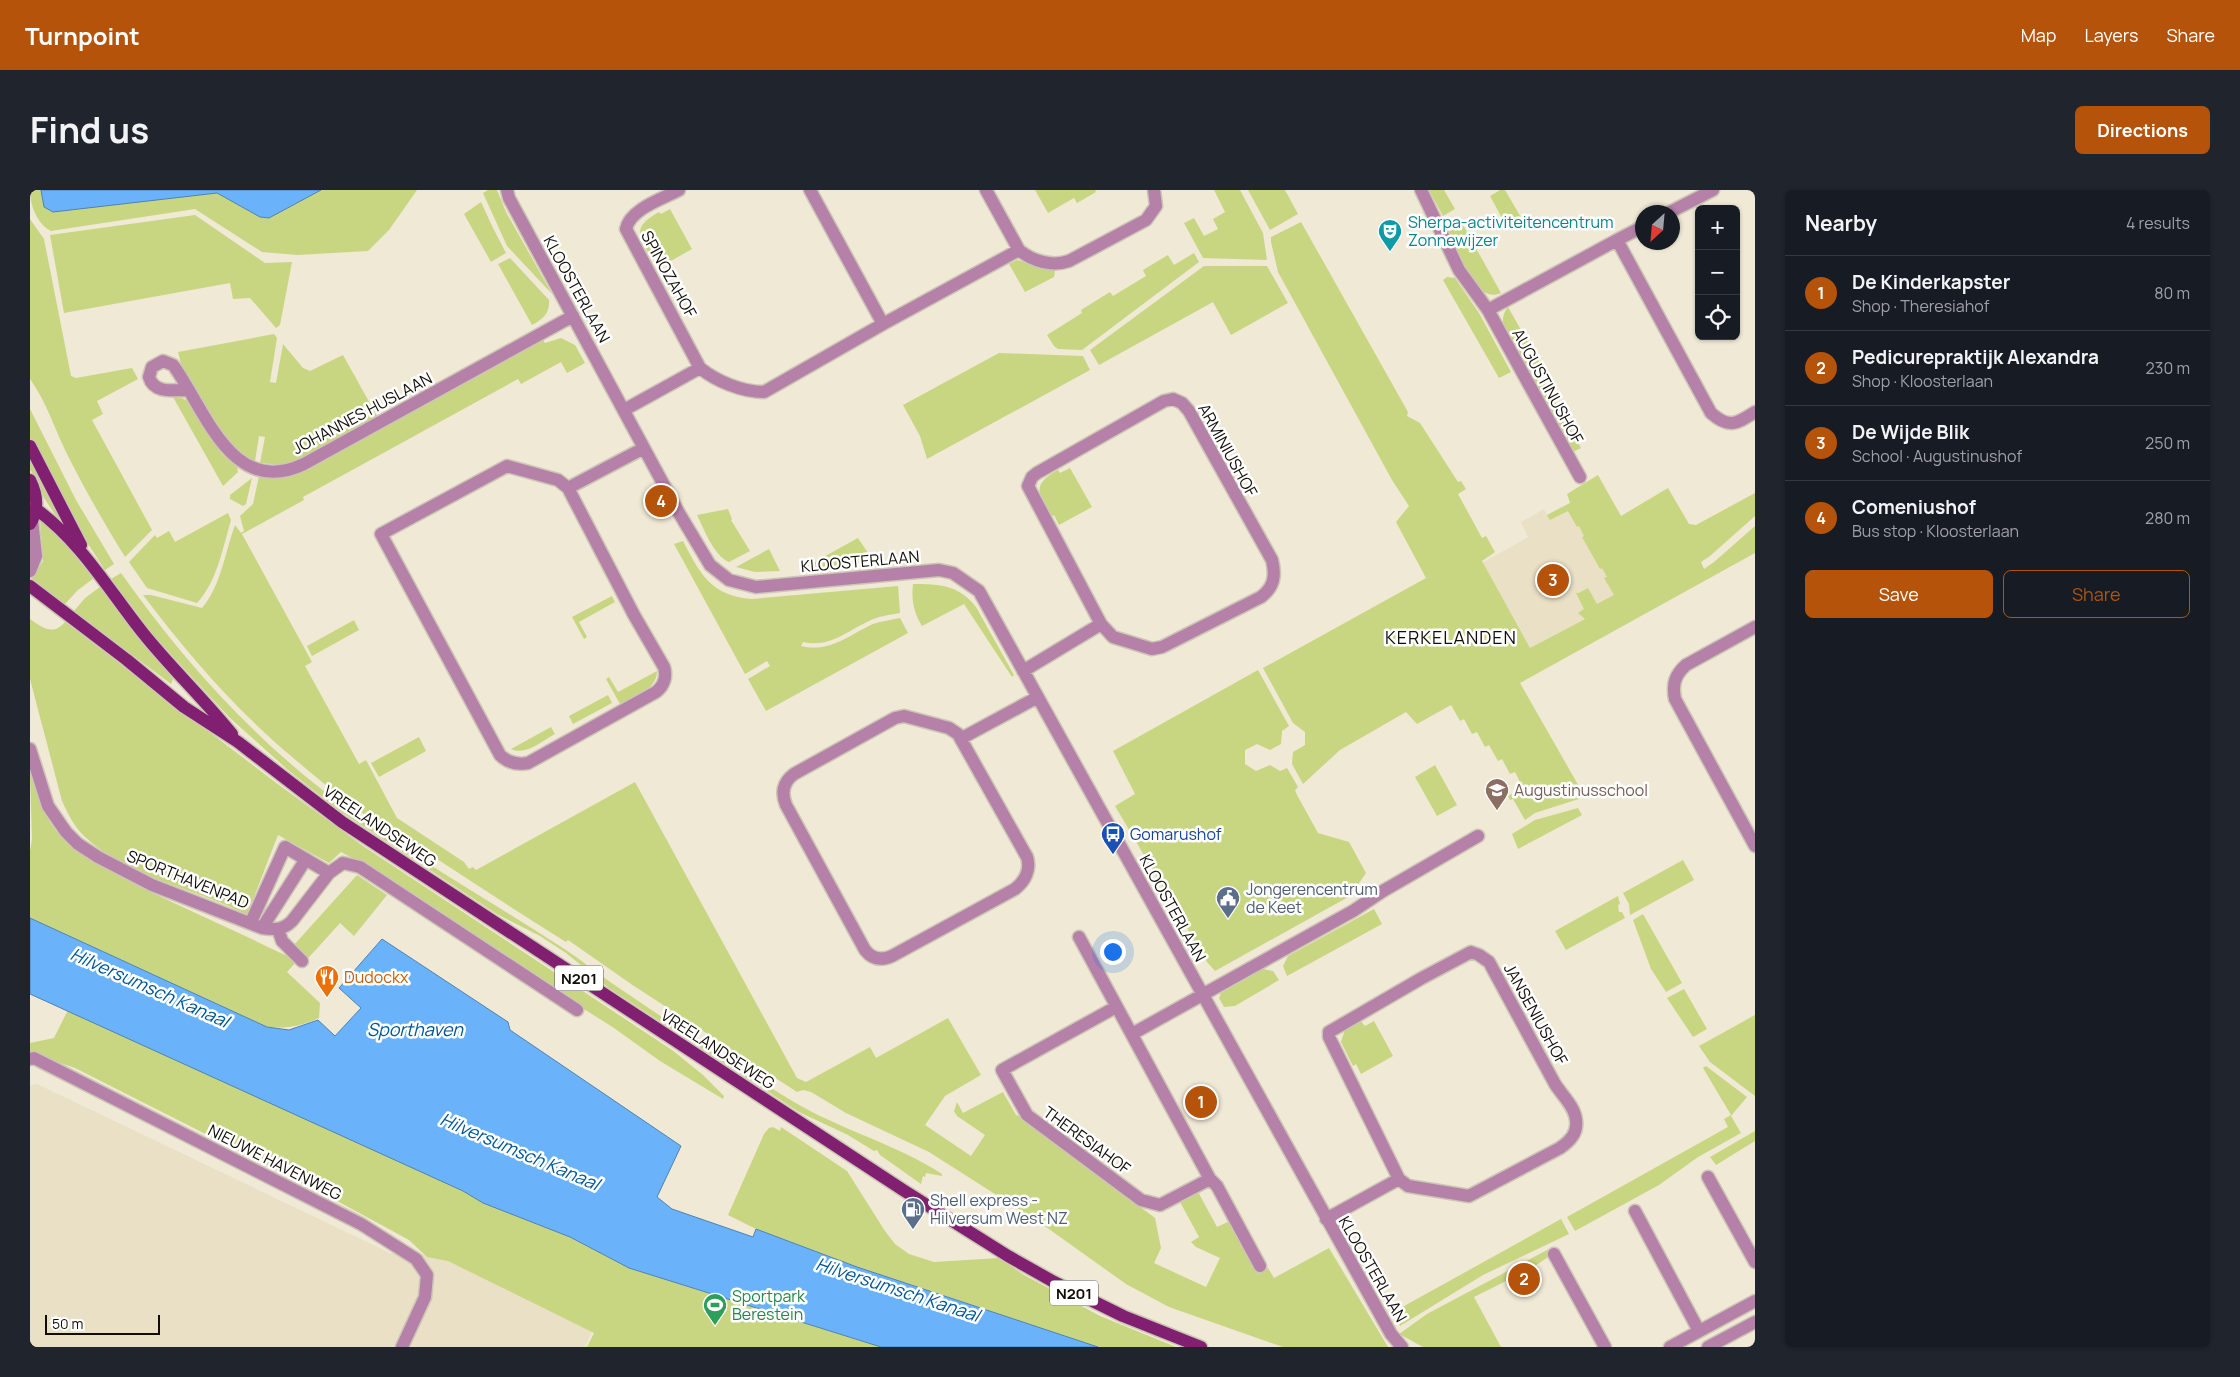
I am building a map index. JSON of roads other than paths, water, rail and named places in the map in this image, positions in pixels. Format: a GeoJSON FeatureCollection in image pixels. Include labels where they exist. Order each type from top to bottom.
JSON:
{"type":"FeatureCollection","features":[{"type":"Feature","properties":{"kind":"main road"},"geometry":{"type":"LineString","coordinates":[[30,446],[85,554]]}},
{"type":"Feature","properties":{"kind":"main road"},"geometry":{"type":"LineString","coordinates":[[30,480],[36,499],[33,518]]}},
{"type":"Feature","properties":{"kind":"main road","name":"VREELANDSEWEG"},"geometry":{"type":"LineString","coordinates":[[33,518],[57,526],[85,554],[144,634],[238,742]]}},
{"type":"Feature","properties":{"kind":"main road","name":"VREELANDSEWEG"},"geometry":{"type":"LineString","coordinates":[[30,586],[128,660],[184,707],[238,742],[342,822],[1000,1252],[1094,1303],[1201,1347]]}},
{"type":"Feature","properties":{"kind":"street","name":"KLOOSTERLAAN"},"geometry":{"type":"LineString","coordinates":[[507,190],[509,198],[644,448],[710,565],[729,580],[756,587],[939,570],[953,573],[979,591],[1326,1219],[1391,1334],[1402,1347]]}},
{"type":"Feature","properties":{"kind":"street","name":"SPINOZAHOF"},"geometry":{"type":"LineString","coordinates":[[679,190],[637,212],[627,223],[626,229],[700,368],[720,381],[757,392],[764,392],[883,324],[1019,250]]}},
{"type":"Feature","properties":{"kind":"street"},"geometry":{"type":"LineString","coordinates":[[810,190],[883,324]]}},
{"type":"Feature","properties":{"kind":"street"},"geometry":{"type":"LineString","coordinates":[[986,190],[1019,250],[1027,256],[1048,264],[1059,265],[1069,262],[1146,220],[1156,206],[1154,190]]}},
{"type":"Feature","properties":{"kind":"street","name":"AUGUSTINUSHOF"},"geometry":{"type":"LineString","coordinates":[[1421,190],[1459,270],[1488,310],[1580,477]]}},
{"type":"Feature","properties":{"kind":"street"},"geometry":{"type":"LineString","coordinates":[[1680,207],[1713,190]]}},
{"type":"Feature","properties":{"kind":"street"},"geometry":{"type":"LineString","coordinates":[[1488,310],[1635,231]]}},
{"type":"Feature","properties":{"kind":"street"},"geometry":{"type":"LineString","coordinates":[[1617,240],[1711,413],[1719,420],[1729,424],[1738,422],[1755,412]]}},
{"type":"Feature","properties":{"kind":"street","name":"JOHANNES HUSLAAN"},"geometry":{"type":"LineString","coordinates":[[188,390],[222,443],[234,457],[257,469],[271,471],[286,470],[304,464],[573,316]]}},
{"type":"Feature","properties":{"kind":"street"},"geometry":{"type":"LineString","coordinates":[[624,410],[700,368]]}},
{"type":"Feature","properties":{"kind":"street","name":"ARMINIUSHOF"},"geometry":{"type":"LineString","coordinates":[[1173,400],[1182,403],[1189,411],[1272,560],[1275,570],[1274,582],[1261,597],[1162,647],[1152,649],[1113,637],[1101,624],[1030,491],[1029,482],[1037,473],[1164,401],[1173,400]]}},
{"type":"Feature","properties":{"kind":"street"},"geometry":{"type":"LineString","coordinates":[[568,488],[644,448]]}},
{"type":"Feature","properties":{"kind":"street"},"geometry":{"type":"LineString","coordinates":[[504,467],[514,467],[558,480],[568,488],[634,615],[664,667],[665,678],[661,688],[656,692],[528,762],[512,763],[500,755],[381,534],[504,467]]}},
{"type":"Feature","properties":{"kind":"street"},"geometry":{"type":"LineString","coordinates":[[30,571],[36,556],[33,518]]}},
{"type":"Feature","properties":{"kind":"street"},"geometry":{"type":"LineString","coordinates":[[1024,670],[1101,624]]}},
{"type":"Feature","properties":{"kind":"street"},"geometry":{"type":"LineString","coordinates":[[1755,627],[1686,665],[1677,676],[1673,689],[1675,699],[1755,846]]}},
{"type":"Feature","properties":{"kind":"street"},"geometry":{"type":"LineString","coordinates":[[962,738],[1038,697]]}},
{"type":"Feature","properties":{"kind":"street"},"geometry":{"type":"LineString","coordinates":[[909,716],[949,728],[962,738],[1027,857],[1026,877],[1015,889],[888,958],[878,959],[872,957],[865,950],[786,805],[783,798],[784,786],[794,774],[898,717],[909,716]]}},
{"type":"Feature","properties":{"kind":"street","name":"SPORTHAVENPAD"},"geometry":{"type":"LineString","coordinates":[[30,749],[48,806],[66,832],[78,844],[98,857],[152,885],[251,922],[262,928],[278,929]]}},
{"type":"Feature","properties":{"kind":"street"},"geometry":{"type":"LineString","coordinates":[[1132,1034],[1353,911],[1383,891],[1478,836]]}},
{"type":"Feature","properties":{"kind":"street","name":"SPORTHAVENPAD"},"geometry":{"type":"LineString","coordinates":[[251,922],[285,847],[329,873]]}},
{"type":"Feature","properties":{"kind":"street"},"geometry":{"type":"LineString","coordinates":[[262,928],[306,859]]}},
{"type":"Feature","properties":{"kind":"street"},"geometry":{"type":"LineString","coordinates":[[302,961],[282,941],[278,929],[286,927],[329,873],[343,863],[360,867],[577,1010]]}},
{"type":"Feature","properties":{"kind":"street"},"geometry":{"type":"LineString","coordinates":[[1079,937],[1260,1266]]}},
{"type":"Feature","properties":{"kind":"street","name":"JANSENIUSHOF"},"geometry":{"type":"LineString","coordinates":[[1471,952],[1489,962],[1557,1086],[1574,1113],[1577,1121],[1576,1130],[1570,1141],[1560,1148],[1469,1196],[1408,1186],[1399,1179],[1331,1043],[1330,1032],[1471,952]]}},
{"type":"Feature","properties":{"kind":"street","name":"THERESIAHOF"},"geometry":{"type":"LineString","coordinates":[[1116,1007],[1002,1070],[1026,1116],[1141,1200],[1160,1205],[1210,1178]]}},
{"type":"Feature","properties":{"kind":"street","name":"NIEUWE HAVENWEG"},"geometry":{"type":"LineString","coordinates":[[30,1059],[34,1058],[361,1224],[416,1259],[427,1276],[425,1297],[402,1347]]}},
{"type":"Feature","properties":{"kind":"street"},"geometry":{"type":"LineString","coordinates":[[1708,1177],[1755,1262]]}},
{"type":"Feature","properties":{"kind":"street"},"geometry":{"type":"LineString","coordinates":[[1326,1219],[1399,1179]]}},
{"type":"Feature","properties":{"kind":"street"},"geometry":{"type":"LineString","coordinates":[[1635,1210],[1699,1331]]}},
{"type":"Feature","properties":{"kind":"street"},"geometry":{"type":"LineString","coordinates":[[1554,1254],[1605,1347]]}},
{"type":"Feature","properties":{"kind":"street"},"geometry":{"type":"LineString","coordinates":[[1670,1347],[1750,1303],[1755,1322],[1708,1347]]}},
{"type":"Feature","properties":{"kind":"water"},"geometry":{"type":"Polygon","coordinates":[[[41,190],[321,190],[269,218],[260,217],[217,193],[53,212],[44,207],[41,190]]]}},
{"type":"Feature","properties":{"kind":"water"},"geometry":{"type":"Polygon","coordinates":[[[30,918],[267,1027],[289,1030],[318,1020],[335,1036],[361,1008],[339,988],[382,939],[508,1022],[510,1030],[681,1146],[657,1197],[672,1209],[753,1237],[756,1229],[857,1267],[1098,1347],[881,1347],[629,1268],[570,1237],[483,1203],[463,1191],[30,994],[30,918]]]}},
{"type":"Feature","properties":{"kind":"place","name":"Sherpa-activiteitencentrum Zonnewijzer"},"geometry":{"type":"Point","coordinates":[1390,252]}},
{"type":"Feature","properties":{"kind":"place","name":"Comeniushof"},"geometry":{"type":"Point","coordinates":[661,501]}},
{"type":"Feature","properties":{"kind":"place","name":"De Wijde Blik"},"geometry":{"type":"Point","coordinates":[1553,580]}},
{"type":"Feature","properties":{"kind":"place","name":"Augustinusschool"},"geometry":{"type":"Point","coordinates":[1497,811]}},
{"type":"Feature","properties":{"kind":"place","name":"Gomarushof"},"geometry":{"type":"Point","coordinates":[1113,855]}},
{"type":"Feature","properties":{"kind":"place","name":"Jongerencentrum de Keet"},"geometry":{"type":"Point","coordinates":[1228,919]}},
{"type":"Feature","properties":{"kind":"place","name":"Dudockx"},"geometry":{"type":"Point","coordinates":[327,998]}},
{"type":"Feature","properties":{"kind":"place","name":"De Kinderkapster"},"geometry":{"type":"Point","coordinates":[1201,1102]}},
{"type":"Feature","properties":{"kind":"place","name":"Shell express - Hilversum West NZ"},"geometry":{"type":"Point","coordinates":[913,1230]}},
{"type":"Feature","properties":{"kind":"place","name":"Pedicurepraktijk Alexandra"},"geometry":{"type":"Point","coordinates":[1524,1279]}},
{"type":"Feature","properties":{"kind":"place","name":"Sportpark Berestein"},"geometry":{"type":"Point","coordinates":[715,1326]}},
{"type":"Feature","properties":{"kind":"district","name":"KERKELANDEN"},"geometry":{"type":"Point","coordinates":[1451,637]}},
{"type":"Feature","properties":{"kind":"water label","name":"Hilversumsch Kanaal"},"geometry":{"type":"Point","coordinates":[150,987]}},
{"type":"Feature","properties":{"kind":"water label","name":"Sporthaven"},"geometry":{"type":"Point","coordinates":[415,1029]}},
{"type":"Feature","properties":{"kind":"water label","name":"Hilversumsch Kanaal"},"geometry":{"type":"Point","coordinates":[520,1151]}},
{"type":"Feature","properties":{"kind":"water label","name":"Hilversumsch Kanaal"},"geometry":{"type":"Point","coordinates":[898,1289]}}]}
